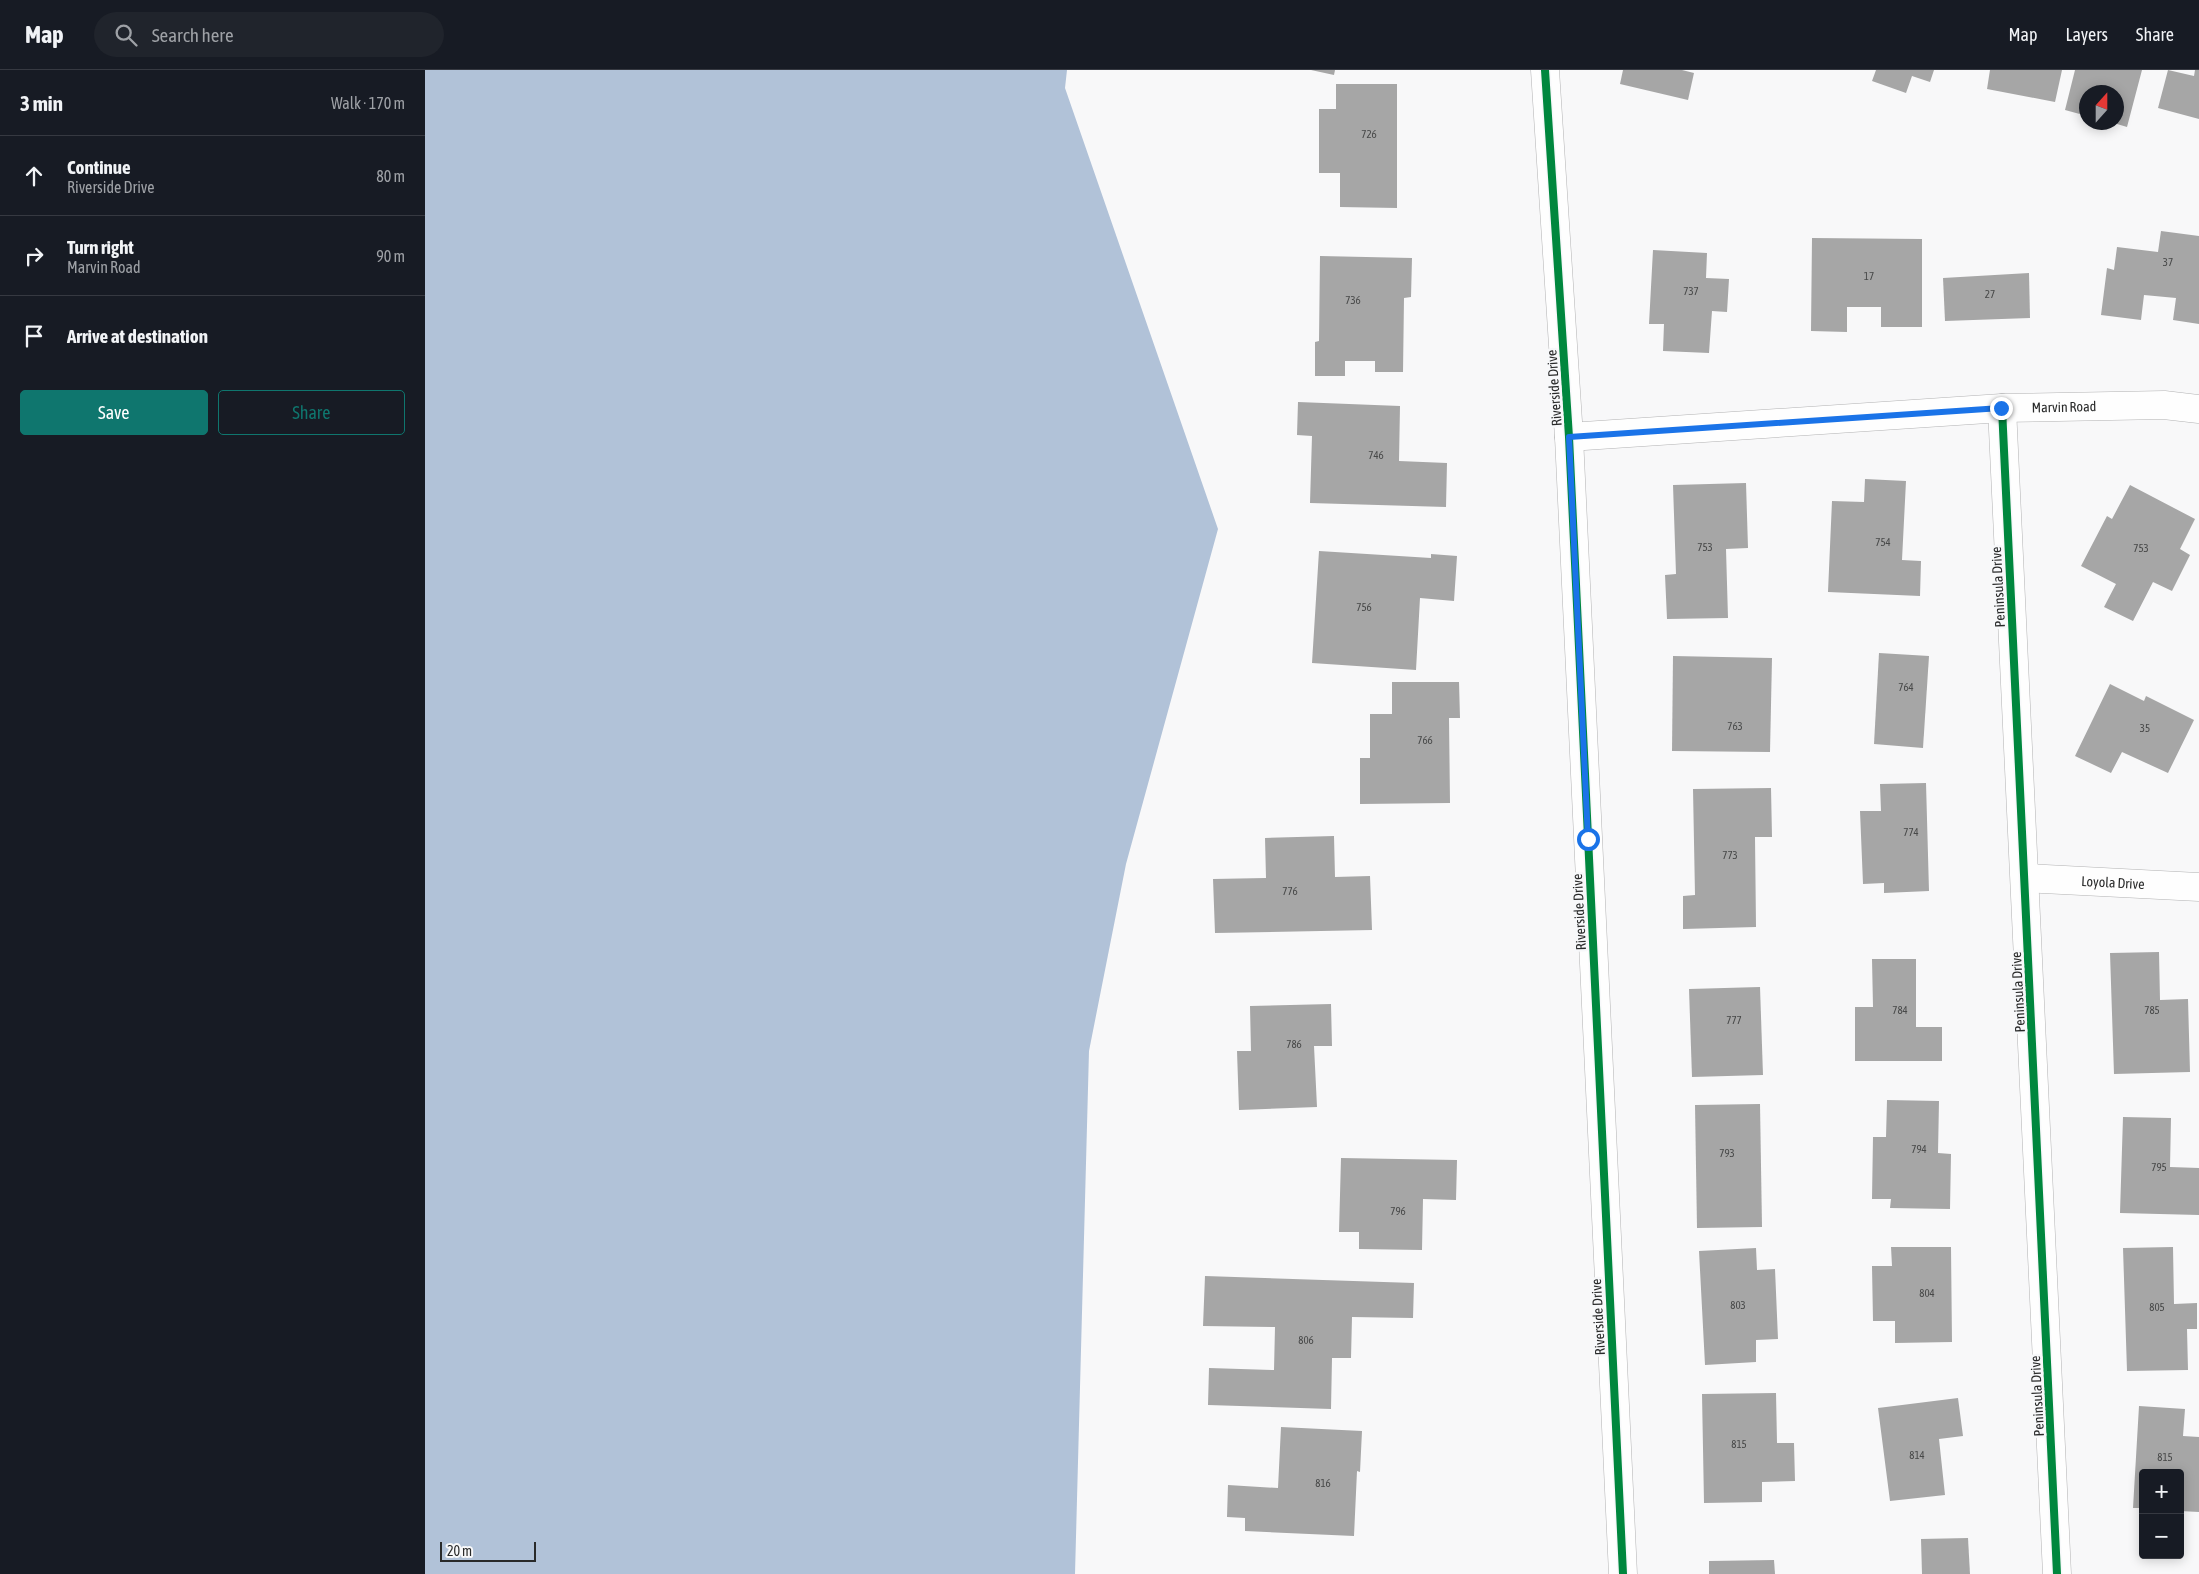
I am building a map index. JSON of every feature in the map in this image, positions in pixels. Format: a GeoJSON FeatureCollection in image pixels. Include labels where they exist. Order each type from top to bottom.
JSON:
{"type":"FeatureCollection","features":[{"type":"Feature","properties":{"kind":"street","name":"Riverside Drive"},"geometry":{"type":"LineString","coordinates":[[1545,70],[1569,437],[1623,1574]]}},
{"type":"Feature","properties":{"kind":"street","name":"Marvin Road"},"geometry":{"type":"LineString","coordinates":[[1569,437],[2001,408],[2164,405],[2199,409]]}},
{"type":"Feature","properties":{"kind":"street","name":"Peninsula Drive"},"geometry":{"type":"LineString","coordinates":[[2001,408],[2057,1574]]}},
{"type":"Feature","properties":{"kind":"street","name":"Loyola Drive"},"geometry":{"type":"LineString","coordinates":[[2025,878],[2199,887]]}},
{"type":"Feature","properties":{"kind":"water"},"geometry":{"type":"Polygon","coordinates":[[[425,70],[1067,70],[1065,88],[1218,529],[1126,864],[1089,1051],[1075,1574],[425,1574],[425,70]]]}},
{"type":"Feature","properties":{"kind":"building"},"geometry":{"type":"Polygon","coordinates":[[[1311,70],[1335,70],[1334,75],[1311,70]]]}},
{"type":"Feature","properties":{"kind":"building"},"geometry":{"type":"Polygon","coordinates":[[[1623,70],[1682,70],[1694,73],[1688,100],[1620,84],[1623,70]]]}},
{"type":"Feature","properties":{"kind":"building"},"geometry":{"type":"Polygon","coordinates":[[[1876,70],[1934,70],[1930,82],[1912,76],[1906,93],[1872,81],[1876,70]]]}},
{"type":"Feature","properties":{"kind":"building"},"geometry":{"type":"Polygon","coordinates":[[[1990,70],[2062,70],[2055,102],[1987,89],[1990,70]]]}},
{"type":"Feature","properties":{"kind":"building"},"geometry":{"type":"Polygon","coordinates":[[[2075,70],[2142,70],[2127,127],[2124,126],[2124,85],[2079,85],[2079,114],[2065,110],[2075,70]]]}},
{"type":"Feature","properties":{"kind":"building"},"geometry":{"type":"Polygon","coordinates":[[[2168,70],[2194,76],[2195,70],[2199,70],[2199,119],[2158,108],[2168,70]]]}},
{"type":"Feature","properties":{"kind":"building"},"geometry":{"type":"Polygon","coordinates":[[[1336,84],[1397,84],[1397,208],[1340,207],[1340,173],[1319,173],[1319,109],[1336,109],[1336,84]]]}},
{"type":"Feature","properties":{"kind":"building"},"geometry":{"type":"Polygon","coordinates":[[[2161,231],[2199,236],[2199,324],[2173,320],[2176,298],[2144,295],[2141,320],[2101,315],[2107,268],[2114,270],[2117,247],[2158,252],[2161,231]]]}},
{"type":"Feature","properties":{"kind":"building"},"geometry":{"type":"Polygon","coordinates":[[[1812,238],[1922,239],[1922,327],[1881,327],[1881,307],[1847,307],[1847,332],[1811,331],[1812,238]]]}},
{"type":"Feature","properties":{"kind":"building"},"geometry":{"type":"Polygon","coordinates":[[[1653,250],[1707,253],[1706,278],[1729,279],[1727,312],[1712,311],[1709,353],[1663,351],[1664,324],[1649,324],[1653,250]]]}},
{"type":"Feature","properties":{"kind":"building"},"geometry":{"type":"Polygon","coordinates":[[[1320,256],[1412,258],[1411,297],[1404,298],[1403,372],[1375,372],[1375,361],[1345,361],[1345,376],[1315,376],[1315,342],[1319,341],[1320,256]]]}},
{"type":"Feature","properties":{"kind":"building"},"geometry":{"type":"Polygon","coordinates":[[[2029,273],[2030,318],[1945,321],[1943,278],[2029,273]]]}},
{"type":"Feature","properties":{"kind":"building"},"geometry":{"type":"Polygon","coordinates":[[[1298,402],[1400,406],[1399,461],[1447,463],[1446,507],[1310,503],[1312,436],[1297,435],[1298,402]]]}},
{"type":"Feature","properties":{"kind":"building"},"geometry":{"type":"Polygon","coordinates":[[[1865,479],[1906,481],[1902,560],[1921,561],[1920,596],[1828,592],[1832,501],[1864,502],[1865,479]]]}},
{"type":"Feature","properties":{"kind":"building"},"geometry":{"type":"Polygon","coordinates":[[[1746,483],[1748,548],[1726,549],[1728,618],[1667,619],[1665,575],[1676,574],[1673,485],[1746,483]]]}},
{"type":"Feature","properties":{"kind":"building"},"geometry":{"type":"Polygon","coordinates":[[[2130,485],[2195,519],[2180,549],[2190,555],[2172,591],[2153,582],[2133,621],[2104,607],[2116,584],[2081,566],[2107,516],[2112,519],[2130,485]]]}},
{"type":"Feature","properties":{"kind":"building"},"geometry":{"type":"Polygon","coordinates":[[[1319,551],[1431,558],[1431,554],[1457,556],[1454,601],[1420,598],[1416,670],[1312,663],[1319,551]]]}},
{"type":"Feature","properties":{"kind":"building"},"geometry":{"type":"Polygon","coordinates":[[[1879,653],[1929,656],[1923,748],[1874,744],[1879,653]]]}},
{"type":"Feature","properties":{"kind":"building"},"geometry":{"type":"Polygon","coordinates":[[[1673,656],[1772,658],[1770,752],[1672,751],[1673,656]]]}},
{"type":"Feature","properties":{"kind":"building"},"geometry":{"type":"Polygon","coordinates":[[[1392,682],[1459,682],[1460,718],[1449,718],[1450,803],[1360,804],[1360,758],[1370,758],[1370,714],[1392,714],[1392,682]]]}},
{"type":"Feature","properties":{"kind":"building"},"geometry":{"type":"Polygon","coordinates":[[[2110,684],[2144,701],[2146,696],[2194,720],[2168,773],[2122,752],[2111,773],[2075,756],[2110,684]]]}},
{"type":"Feature","properties":{"kind":"building"},"geometry":{"type":"Polygon","coordinates":[[[1926,783],[1929,891],[1884,893],[1884,883],[1863,884],[1860,811],[1881,811],[1880,784],[1926,783]]]}},
{"type":"Feature","properties":{"kind":"building"},"geometry":{"type":"Polygon","coordinates":[[[1771,788],[1772,837],[1755,837],[1756,927],[1683,929],[1683,896],[1695,895],[1693,789],[1771,788]]]}},
{"type":"Feature","properties":{"kind":"building"},"geometry":{"type":"Polygon","coordinates":[[[1334,836],[1335,877],[1370,876],[1372,930],[1215,933],[1213,879],[1266,878],[1265,838],[1334,836]]]}},
{"type":"Feature","properties":{"kind":"building"},"geometry":{"type":"Polygon","coordinates":[[[2159,952],[2160,1000],[2188,999],[2190,1072],[2114,1074],[2110,953],[2159,952]]]}},
{"type":"Feature","properties":{"kind":"building"},"geometry":{"type":"Polygon","coordinates":[[[1872,959],[1916,959],[1916,1027],[1942,1027],[1942,1061],[1855,1061],[1855,1007],[1873,1007],[1872,959]]]}},
{"type":"Feature","properties":{"kind":"building"},"geometry":{"type":"Polygon","coordinates":[[[1760,987],[1763,1075],[1692,1077],[1689,989],[1760,987]]]}},
{"type":"Feature","properties":{"kind":"building"},"geometry":{"type":"Polygon","coordinates":[[[1331,1004],[1332,1046],[1314,1046],[1317,1107],[1239,1110],[1237,1051],[1251,1051],[1250,1006],[1331,1004]]]}},
{"type":"Feature","properties":{"kind":"building"},"geometry":{"type":"Polygon","coordinates":[[[1887,1100],[1939,1101],[1938,1153],[1951,1154],[1950,1209],[1890,1208],[1891,1199],[1872,1199],[1873,1137],[1886,1137],[1887,1100]]]}},
{"type":"Feature","properties":{"kind":"building"},"geometry":{"type":"Polygon","coordinates":[[[1760,1104],[1762,1227],[1697,1228],[1695,1105],[1760,1104]]]}},
{"type":"Feature","properties":{"kind":"building"},"geometry":{"type":"Polygon","coordinates":[[[2123,1117],[2171,1118],[2170,1167],[2199,1168],[2199,1215],[2120,1213],[2123,1117]]]}},
{"type":"Feature","properties":{"kind":"building"},"geometry":{"type":"Polygon","coordinates":[[[1341,1158],[1457,1160],[1456,1200],[1423,1199],[1422,1250],[1359,1249],[1359,1232],[1339,1232],[1341,1158]]]}},
{"type":"Feature","properties":{"kind":"building"},"geometry":{"type":"Polygon","coordinates":[[[1891,1247],[1951,1247],[1952,1342],[1895,1343],[1895,1321],[1873,1321],[1872,1266],[1892,1266],[1891,1247]]]}},
{"type":"Feature","properties":{"kind":"building"},"geometry":{"type":"Polygon","coordinates":[[[2173,1247],[2174,1304],[2197,1303],[2197,1329],[2187,1329],[2188,1370],[2127,1371],[2123,1248],[2173,1247]]]}},
{"type":"Feature","properties":{"kind":"building"},"geometry":{"type":"Polygon","coordinates":[[[1756,1248],[1757,1270],[1775,1269],[1778,1339],[1756,1340],[1756,1362],[1705,1365],[1699,1251],[1756,1248]]]}},
{"type":"Feature","properties":{"kind":"building"},"geometry":{"type":"Polygon","coordinates":[[[1205,1276],[1414,1283],[1413,1318],[1352,1317],[1351,1358],[1332,1358],[1331,1409],[1208,1405],[1209,1368],[1274,1370],[1275,1327],[1203,1326],[1205,1276]]]}},
{"type":"Feature","properties":{"kind":"building"},"geometry":{"type":"Polygon","coordinates":[[[1776,1393],[1777,1443],[1794,1443],[1795,1481],[1762,1482],[1762,1502],[1704,1503],[1702,1394],[1776,1393]]]}},
{"type":"Feature","properties":{"kind":"building"},"geometry":{"type":"Polygon","coordinates":[[[1958,1398],[1963,1436],[1939,1439],[1945,1495],[1890,1501],[1878,1408],[1958,1398]]]}},
{"type":"Feature","properties":{"kind":"building"},"geometry":{"type":"Polygon","coordinates":[[[2139,1406],[2185,1409],[2183,1436],[2199,1437],[2199,1512],[2184,1511],[2184,1469],[2139,1469],[2139,1508],[2133,1508],[2139,1406]]]}},
{"type":"Feature","properties":{"kind":"building"},"geometry":{"type":"Polygon","coordinates":[[[1281,1427],[1362,1431],[1360,1472],[1357,1471],[1354,1536],[1245,1531],[1245,1518],[1227,1517],[1228,1485],[1278,1488],[1281,1427]]]}},
{"type":"Feature","properties":{"kind":"building"},"geometry":{"type":"Polygon","coordinates":[[[1968,1538],[1970,1574],[1922,1574],[1921,1539],[1968,1538]]]}},
{"type":"Feature","properties":{"kind":"building"},"geometry":{"type":"Polygon","coordinates":[[[1774,1560],[1775,1574],[1709,1574],[1709,1561],[1774,1560]]]}},
{"type":"Feature","properties":{"kind":"cycle path"},"geometry":{"type":"LineString","coordinates":[[1545,70],[1569,437],[1623,1574]]}},
{"type":"Feature","properties":{"kind":"cycle path"},"geometry":{"type":"LineString","coordinates":[[2002,408],[2057,1574]]}},
{"type":"Feature","properties":{"kind":"route"},"geometry":{"type":"LineString","coordinates":[[1588,839],[1569,437],[2001,408]]}}]}
